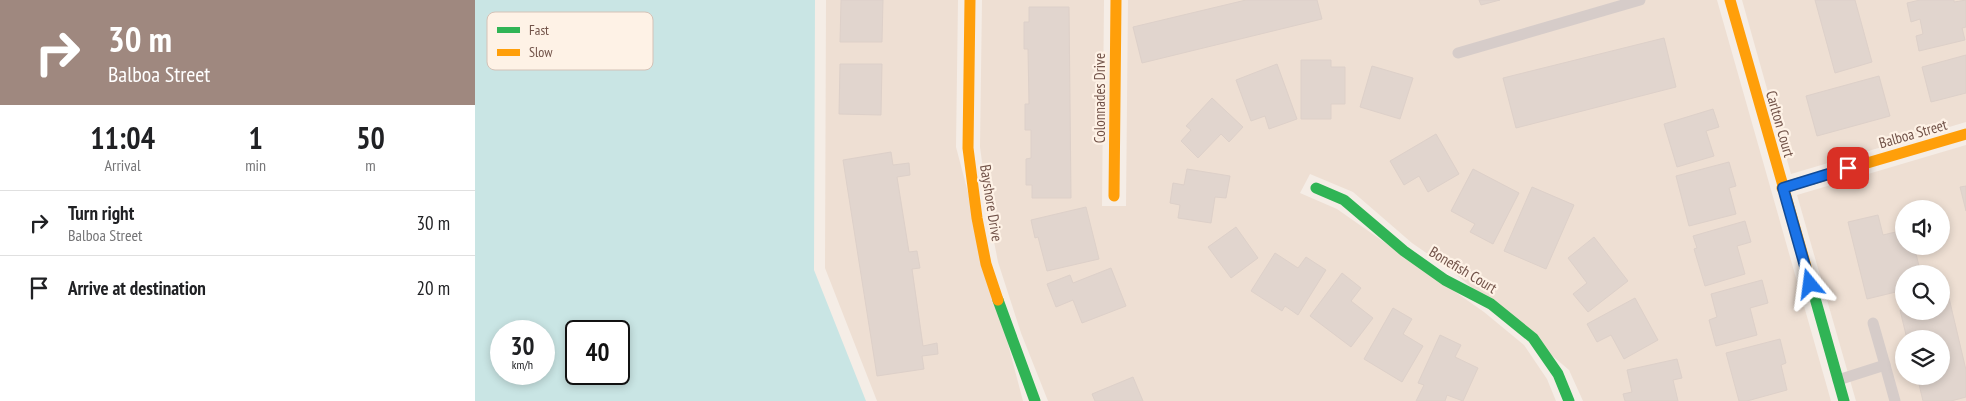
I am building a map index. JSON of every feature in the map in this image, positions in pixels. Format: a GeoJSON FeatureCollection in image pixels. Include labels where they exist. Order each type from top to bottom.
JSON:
{"type":"FeatureCollection","features":[{"type":"Feature","properties":{"kind":"street","name":"Bayshore Drive"},"geometry":{"type":"LineString","coordinates":[[970,0],[968,148],[977,218],[986,264],[1010,336],[1035,401]]}},
{"type":"Feature","properties":{"kind":"street","name":"Colonnades Drive"},"geometry":{"type":"LineString","coordinates":[[1114,196],[1116,0]]}},
{"type":"Feature","properties":{"kind":"street","name":"Carlton Court"},"geometry":{"type":"LineString","coordinates":[[1730,0],[1844,401]]}},
{"type":"Feature","properties":{"kind":"street","name":"Balboa Street"},"geometry":{"type":"LineString","coordinates":[[1783,188],[1966,134]]}},
{"type":"Feature","properties":{"kind":"street","name":"Bonefish Court"},"geometry":{"type":"LineString","coordinates":[[1316,188],[1344,200],[1403,251],[1445,280],[1491,304],[1533,338],[1558,374],[1569,401]]}},
{"type":"Feature","properties":{"kind":"lane"},"geometry":{"type":"LineString","coordinates":[[1458,53],[1640,0]]}},
{"type":"Feature","properties":{"kind":"lane"},"geometry":{"type":"LineString","coordinates":[[1873,323],[1895,401]]}},
{"type":"Feature","properties":{"kind":"lane"},"geometry":{"type":"LineString","coordinates":[[1838,380],[1885,365]]}},
{"type":"Feature","properties":{"kind":"shaded area"},"geometry":{"type":"Polygon","coordinates":[[[826,0],[958,0],[956,147],[1023,401],[877,401],[825,268],[826,0]]]}},
{"type":"Feature","properties":{"kind":"shaded area"},"geometry":{"type":"Polygon","coordinates":[[[982,0],[1104,0],[1102,206],[1126,206],[1128,0],[1717,0],[1831,401],[1583,401],[1569,370],[1451,270],[1412,243],[1353,192],[1310,174],[1300,193],[1337,209],[1484,312],[1524,345],[1547,379],[1556,401],[1048,401],[1021,333],[998,262],[990,221],[980,147],[982,0]]]}},
{"type":"Feature","properties":{"kind":"shaded area"},"geometry":{"type":"Polygon","coordinates":[[[1742,0],[1966,0],[1966,122],[1791,174],[1742,0]]]}},
{"type":"Feature","properties":{"kind":"shaded area"},"geometry":{"type":"Polygon","coordinates":[[[1966,145],[1966,401],[1856,401],[1797,195],[1966,145]]]}},
{"type":"Feature","properties":{"kind":"water"},"geometry":{"type":"Polygon","coordinates":[[[475,0],[815,0],[814,270],[866,401],[475,401],[475,0]]]}},
{"type":"Feature","properties":{"kind":"building"},"geometry":{"type":"Polygon","coordinates":[[[841,0],[883,0],[882,42],[840,42],[841,0]]]}},
{"type":"Feature","properties":{"kind":"building"},"geometry":{"type":"Polygon","coordinates":[[[1246,0],[1317,0],[1322,19],[1142,63],[1133,27],[1246,0]]]}},
{"type":"Feature","properties":{"kind":"building"},"geometry":{"type":"Polygon","coordinates":[[[1479,0],[1500,0],[1481,5],[1479,0]]]}},
{"type":"Feature","properties":{"kind":"building"},"geometry":{"type":"Polygon","coordinates":[[[1815,0],[1855,0],[1872,62],[1835,73],[1815,0]]]}},
{"type":"Feature","properties":{"kind":"building"},"geometry":{"type":"Polygon","coordinates":[[[1920,0],[1954,0],[1954,2],[1966,0],[1966,27],[1962,28],[1965,40],[1919,51],[1916,36],[1923,34],[1920,19],[1911,22],[1907,3],[1920,0]]]}},
{"type":"Feature","properties":{"kind":"building"},"geometry":{"type":"Polygon","coordinates":[[[1029,7],[1069,7],[1071,198],[1032,198],[1032,185],[1026,185],[1026,159],[1031,158],[1031,130],[1025,130],[1025,104],[1029,104],[1028,49],[1024,49],[1024,22],[1029,22],[1029,7]]]}},
{"type":"Feature","properties":{"kind":"building"},"geometry":{"type":"Polygon","coordinates":[[[1664,38],[1676,87],[1516,128],[1503,78],[1664,38]]]}},
{"type":"Feature","properties":{"kind":"building"},"geometry":{"type":"Polygon","coordinates":[[[1966,55],[1966,93],[1931,102],[1922,67],[1966,55]]]}},
{"type":"Feature","properties":{"kind":"building"},"geometry":{"type":"Polygon","coordinates":[[[1301,60],[1331,60],[1331,67],[1345,67],[1345,104],[1331,104],[1331,119],[1301,119],[1301,60]]]}},
{"type":"Feature","properties":{"kind":"building"},"geometry":{"type":"Polygon","coordinates":[[[840,64],[882,64],[881,115],[839,114],[840,64]]]}},
{"type":"Feature","properties":{"kind":"building"},"geometry":{"type":"Polygon","coordinates":[[[1277,64],[1297,119],[1269,129],[1265,116],[1251,121],[1236,80],[1277,64]]]}},
{"type":"Feature","properties":{"kind":"building"},"geometry":{"type":"Polygon","coordinates":[[[1372,66],[1413,78],[1400,119],[1360,107],[1372,66]]]}},
{"type":"Feature","properties":{"kind":"building"},"geometry":{"type":"Polygon","coordinates":[[[1879,76],[1890,116],[1817,136],[1806,96],[1879,76]]]}},
{"type":"Feature","properties":{"kind":"building"},"geometry":{"type":"Polygon","coordinates":[[[1212,98],[1243,127],[1229,142],[1221,134],[1198,158],[1181,141],[1191,130],[1186,126],[1212,98]]]}},
{"type":"Feature","properties":{"kind":"building"},"geometry":{"type":"Polygon","coordinates":[[[1713,109],[1719,127],[1706,131],[1714,156],[1677,167],[1664,124],[1713,109]]]}},
{"type":"Feature","properties":{"kind":"building"},"geometry":{"type":"Polygon","coordinates":[[[1436,134],[1459,174],[1428,192],[1419,176],[1404,185],[1390,161],[1436,134]]]}},
{"type":"Feature","properties":{"kind":"building"},"geometry":{"type":"Polygon","coordinates":[[[891,152],[893,165],[909,163],[910,175],[897,177],[909,252],[917,251],[920,268],[912,269],[923,346],[937,343],[938,354],[922,356],[924,369],[877,376],[843,160],[891,152]]]}},
{"type":"Feature","properties":{"kind":"building"},"geometry":{"type":"Polygon","coordinates":[[[1729,162],[1736,186],[1729,188],[1736,214],[1689,226],[1676,176],[1729,162]]]}},
{"type":"Feature","properties":{"kind":"building"},"geometry":{"type":"Polygon","coordinates":[[[1187,169],[1230,176],[1226,198],[1215,197],[1211,223],[1178,218],[1180,205],[1170,203],[1173,183],[1184,185],[1187,169]]]}},
{"type":"Feature","properties":{"kind":"building"},"geometry":{"type":"Polygon","coordinates":[[[1473,169],[1519,193],[1493,244],[1470,232],[1475,224],[1451,211],[1473,169]]]}},
{"type":"Feature","properties":{"kind":"building"},"geometry":{"type":"Polygon","coordinates":[[[1966,186],[1966,211],[1960,187],[1966,186]]]}},
{"type":"Feature","properties":{"kind":"building"},"geometry":{"type":"Polygon","coordinates":[[[1532,187],[1574,205],[1546,269],[1504,251],[1532,187]]]}},
{"type":"Feature","properties":{"kind":"building"},"geometry":{"type":"Polygon","coordinates":[[[1086,207],[1099,259],[1047,271],[1038,237],[1035,238],[1031,220],[1086,207]]]}},
{"type":"Feature","properties":{"kind":"building"},"geometry":{"type":"Polygon","coordinates":[[[1878,215],[1883,235],[1895,232],[1895,255],[1916,255],[1919,265],[1895,265],[1895,292],[1867,299],[1848,222],[1878,215]]]}},
{"type":"Feature","properties":{"kind":"building"},"geometry":{"type":"Polygon","coordinates":[[[1745,221],[1751,242],[1737,246],[1745,274],[1705,286],[1694,249],[1697,248],[1693,236],[1745,221]]]}},
{"type":"Feature","properties":{"kind":"building"},"geometry":{"type":"Polygon","coordinates":[[[1236,227],[1258,258],[1231,278],[1208,247],[1236,227]]]}},
{"type":"Feature","properties":{"kind":"building"},"geometry":{"type":"Polygon","coordinates":[[[1594,237],[1628,281],[1588,312],[1573,294],[1587,283],[1568,258],[1594,237]]]}},
{"type":"Feature","properties":{"kind":"building"},"geometry":{"type":"Polygon","coordinates":[[[1275,253],[1298,268],[1306,257],[1326,270],[1298,315],[1285,306],[1282,311],[1251,291],[1275,253]]]}},
{"type":"Feature","properties":{"kind":"building"},"geometry":{"type":"Polygon","coordinates":[[[1111,268],[1126,306],[1082,323],[1073,300],[1056,307],[1047,284],[1070,275],[1073,283],[1111,268]]]}},
{"type":"Feature","properties":{"kind":"building"},"geometry":{"type":"Polygon","coordinates":[[[1342,273],[1361,288],[1351,301],[1373,318],[1351,347],[1310,316],[1342,273]]]}},
{"type":"Feature","properties":{"kind":"building"},"geometry":{"type":"Polygon","coordinates":[[[1762,280],[1768,303],[1750,308],[1757,335],[1716,346],[1709,320],[1717,317],[1711,294],[1762,280]]]}},
{"type":"Feature","properties":{"kind":"building"},"geometry":{"type":"Polygon","coordinates":[[[1635,298],[1658,340],[1624,359],[1611,335],[1597,342],[1587,324],[1635,298]]]}},
{"type":"Feature","properties":{"kind":"building"},"geometry":{"type":"Polygon","coordinates":[[[1950,302],[1966,370],[1966,397],[1951,401],[1923,401],[1919,385],[1950,385],[1950,330],[1905,330],[1902,320],[1950,320],[1950,302]]]}},
{"type":"Feature","properties":{"kind":"building"},"geometry":{"type":"Polygon","coordinates":[[[1393,308],[1412,319],[1403,334],[1423,346],[1402,382],[1364,359],[1393,308]]]}},
{"type":"Feature","properties":{"kind":"building"},"geometry":{"type":"Polygon","coordinates":[[[1440,335],[1461,345],[1455,357],[1478,368],[1463,401],[1447,395],[1445,401],[1416,401],[1424,385],[1418,383],[1440,335]]]}},
{"type":"Feature","properties":{"kind":"building"},"geometry":{"type":"Polygon","coordinates":[[[1780,339],[1786,363],[1781,365],[1787,390],[1747,401],[1739,401],[1726,353],[1780,339]]]}},
{"type":"Feature","properties":{"kind":"building"},"geometry":{"type":"Polygon","coordinates":[[[1677,359],[1682,378],[1673,380],[1678,401],[1625,401],[1623,394],[1632,392],[1627,370],[1677,359]]]}},
{"type":"Feature","properties":{"kind":"building"},"geometry":{"type":"Polygon","coordinates":[[[1133,377],[1143,401],[1095,401],[1092,394],[1133,377]]]}},
{"type":"Feature","properties":{"kind":"traffic: fast"},"geometry":{"type":"LineString","coordinates":[[1316,188],[1344,200],[1404,251],[1445,280],[1491,304],[1533,338],[1558,374],[1569,401]]}},
{"type":"Feature","properties":{"kind":"traffic: fast"},"geometry":{"type":"LineString","coordinates":[[1813,291],[1844,401]]}},
{"type":"Feature","properties":{"kind":"traffic: fast"},"geometry":{"type":"LineString","coordinates":[[998,300],[1035,401]]}},
{"type":"Feature","properties":{"kind":"traffic: slow"},"geometry":{"type":"LineString","coordinates":[[970,0],[968,148],[977,218],[986,264],[998,300]]}},
{"type":"Feature","properties":{"kind":"traffic: slow"},"geometry":{"type":"LineString","coordinates":[[1114,196],[1116,0]]}},
{"type":"Feature","properties":{"kind":"traffic: slow"},"geometry":{"type":"LineString","coordinates":[[1730,0],[1813,291]]}},
{"type":"Feature","properties":{"kind":"traffic: slow"},"geometry":{"type":"LineString","coordinates":[[1782,188],[1966,134]]}},
{"type":"Feature","properties":{"kind":"route"},"geometry":{"type":"LineString","coordinates":[[1810,284],[1783,188],[1848,168]]}}]}
